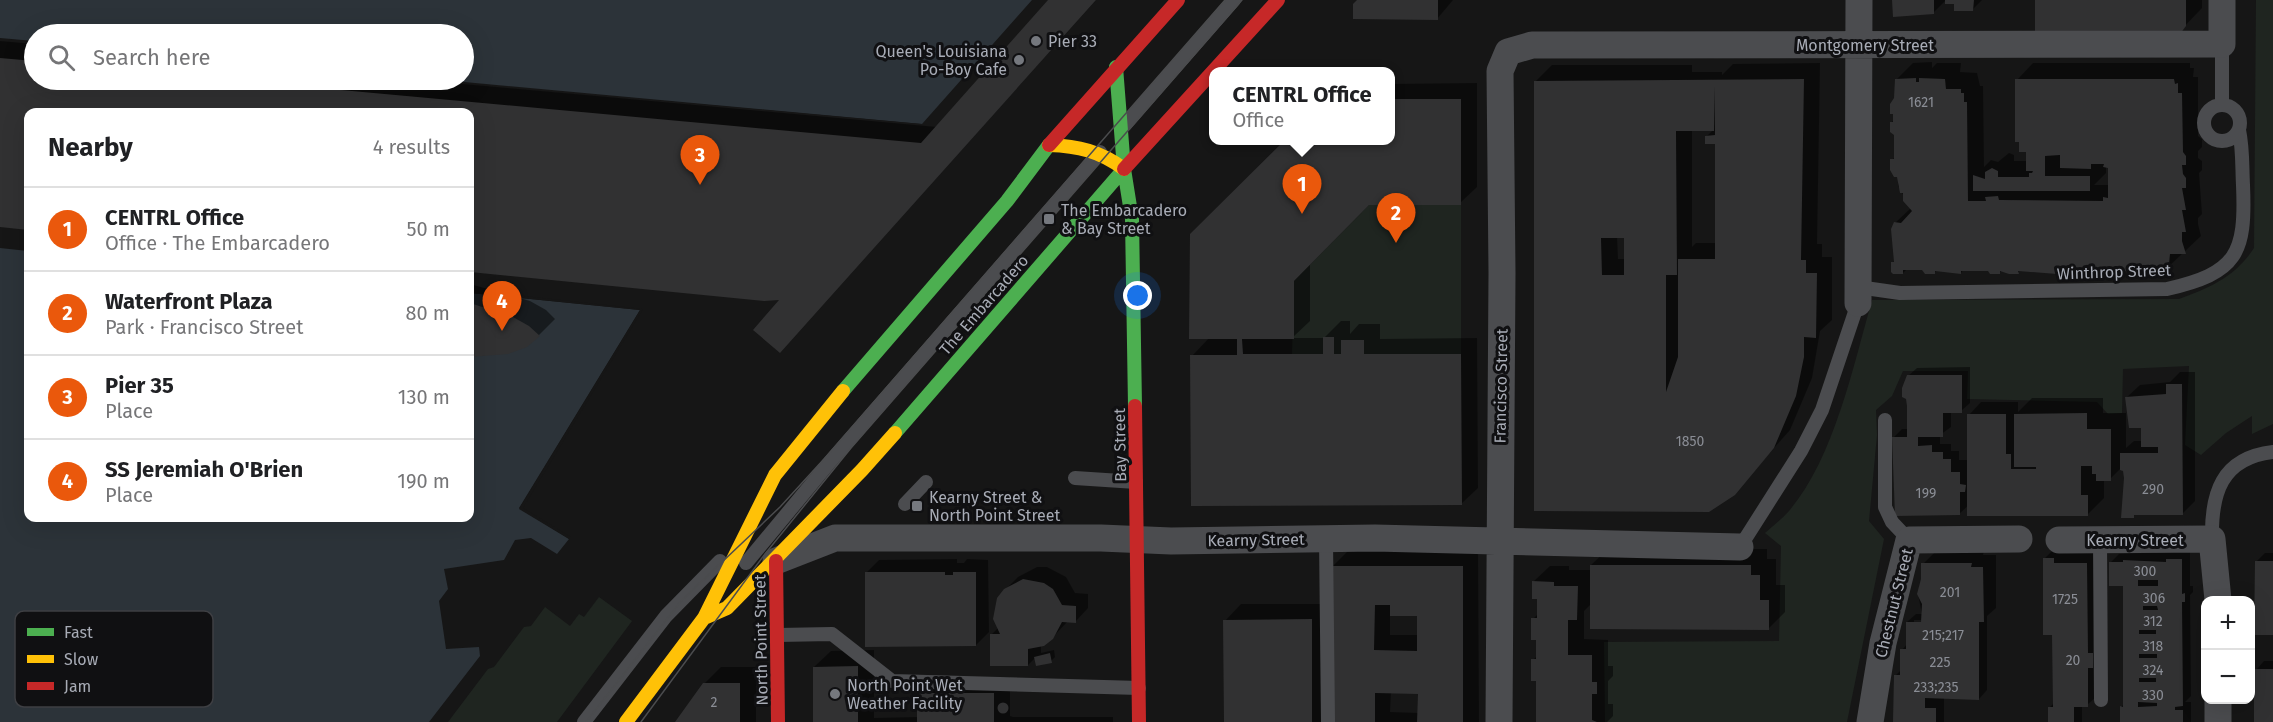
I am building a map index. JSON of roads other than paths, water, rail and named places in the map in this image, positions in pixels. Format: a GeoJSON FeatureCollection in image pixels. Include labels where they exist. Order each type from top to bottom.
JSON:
{"type":"FeatureCollection","features":[{"type":"Feature","properties":{"kind":"main road","name":"The Embarcadero"},"geometry":{"type":"LineString","coordinates":[[626,722],[704,618],[775,475],[802,439],[1007,201],[1049,145],[1178,0]]}},
{"type":"Feature","properties":{"kind":"main road","name":"The Embarcadero"},"geometry":{"type":"LineString","coordinates":[[1217,67],[1278,0]]}},
{"type":"Feature","properties":{"kind":"main road","name":"Bay Street"},"geometry":{"type":"LineString","coordinates":[[1116,67],[1124,169],[1132,219],[1139,540],[1139,722]]}},
{"type":"Feature","properties":{"kind":"main road","name":"The Embarcadero"},"geometry":{"type":"LineString","coordinates":[[704,618],[727,608],[766,555],[862,470],[1124,169],[1209,76]]}},
{"type":"Feature","properties":{"kind":"main road"},"geometry":{"type":"LineString","coordinates":[[1049,145],[1101,151],[1124,169]]}},
{"type":"Feature","properties":{"kind":"main road"},"geometry":{"type":"LineString","coordinates":[[743,540],[766,555]]}},
{"type":"Feature","properties":{"kind":"main road","name":"North Point Street"},"geometry":{"type":"LineString","coordinates":[[766,555],[778,634],[778,722]]}},
{"type":"Feature","properties":{"kind":"street"},"geometry":{"type":"LineString","coordinates":[[1858,295],[1859,0]]}},
{"type":"Feature","properties":{"kind":"street"},"geometry":{"type":"LineString","coordinates":[[2222,0],[2222,44]]}},
{"type":"Feature","properties":{"kind":"street","name":"Montgomery Street"},"geometry":{"type":"LineString","coordinates":[[1509,52],[1532,45],[2222,44]]}},
{"type":"Feature","properties":{"kind":"street","name":"Francisco Street"},"geometry":{"type":"LineString","coordinates":[[1499,722],[1502,273],[1500,71],[1509,52]]}},
{"type":"Feature","properties":{"kind":"street","name":"Kearny Street"},"geometry":{"type":"LineString","coordinates":[[766,555],[835,538],[1499,540],[1740,547]]}},
{"type":"Feature","properties":{"kind":"street"},"geometry":{"type":"LineString","coordinates":[[1909,540],[2019,539]]}},
{"type":"Feature","properties":{"kind":"street"},"geometry":{"type":"LineString","coordinates":[[2212,539],[2218,596]]}},
{"type":"Feature","properties":{"kind":"street","name":"Kearny Street"},"geometry":{"type":"LineString","coordinates":[[2059,540],[2212,539]]}},
{"type":"Feature","properties":{"kind":"street","name":"Chestnut Street"},"geometry":{"type":"LineString","coordinates":[[1870,722],[1883,643],[1909,540]]}},
{"type":"Feature","properties":{"kind":"street"},"geometry":{"type":"LineString","coordinates":[[2218,704],[2218,722]]}},
{"type":"Feature","properties":{"kind":"lane","name":"The Embarcadero"},"geometry":{"type":"LineString","coordinates":[[704,618],[766,555],[829,464],[1234,0]]}},
{"type":"Feature","properties":{"kind":"lane"},"geometry":{"type":"LineString","coordinates":[[2222,44],[2222,105]]}},
{"type":"Feature","properties":{"kind":"lane"},"geometry":{"type":"LineString","coordinates":[[2222,105],[2235,111],[2238,117],[2238,130],[2229,140],[2222,141],[2209,136],[2205,130],[2205,117],[2209,111],[2222,105]]}},
{"type":"Feature","properties":{"kind":"lane","name":"Winthrop Street"},"geometry":{"type":"LineString","coordinates":[[1858,295],[2167,289],[2209,276],[2227,264],[2237,251],[2244,235],[2243,147],[2238,130]]}},
{"type":"Feature","properties":{"kind":"lane"},"geometry":{"type":"LineString","coordinates":[[1740,547],[1801,451],[1822,410],[1858,295]]}},
{"type":"Feature","properties":{"kind":"lane","name":"Chestnut Street"},"geometry":{"type":"LineString","coordinates":[[1885,420],[1885,507],[1892,522],[1909,540]]}},
{"type":"Feature","properties":{"kind":"lane"},"geometry":{"type":"LineString","coordinates":[[2212,539],[2212,508],[2215,493],[2223,478],[2248,458],[2273,452]]}},
{"type":"Feature","properties":{"kind":"lane","name":"The Embarcadero"},"geometry":{"type":"LineString","coordinates":[[743,540],[829,464]]}},
{"type":"Feature","properties":{"kind":"lane"},"geometry":{"type":"LineString","coordinates":[[1075,478],[1138,483]]}},
{"type":"Feature","properties":{"kind":"lane"},"geometry":{"type":"LineString","coordinates":[[905,504],[926,482]]}},
{"type":"Feature","properties":{"kind":"lane"},"geometry":{"type":"LineString","coordinates":[[1326,539],[1328,722]]}},
{"type":"Feature","properties":{"kind":"lane"},"geometry":{"type":"LineString","coordinates":[[584,722],[680,599],[743,540]]}},
{"type":"Feature","properties":{"kind":"lane"},"geometry":{"type":"LineString","coordinates":[[2100,540],[2101,700]]}},
{"type":"Feature","properties":{"kind":"lane"},"geometry":{"type":"LineString","coordinates":[[778,634],[832,634],[892,681],[1139,688]]}},
{"type":"Feature","properties":{"kind":"tram line"},"geometry":{"type":"LineString","coordinates":[[586,722],[682,600],[780,507],[824,459],[1225,0]]}},
{"type":"Feature","properties":{"kind":"tram line"},"geometry":{"type":"LineString","coordinates":[[641,722],[765,554],[851,448],[1242,0]]}},
{"type":"Feature","properties":{"kind":"place","name":"Pier 33"},"geometry":{"type":"Point","coordinates":[1036,41]}},
{"type":"Feature","properties":{"kind":"place","name":"Queen's Louisiana Po-Boy Cafe"},"geometry":{"type":"Point","coordinates":[1019,60]}},
{"type":"Feature","properties":{"kind":"place","name":"Pier 35"},"geometry":{"type":"Point","coordinates":[700,185]}},
{"type":"Feature","properties":{"kind":"place","name":"CENTRL Office"},"geometry":{"type":"Point","coordinates":[1302,214]}},
{"type":"Feature","properties":{"kind":"place","name":"The Embarcadero & Bay Street"},"geometry":{"type":"Point","coordinates":[1049,219]}},
{"type":"Feature","properties":{"kind":"place","name":"Waterfront Plaza"},"geometry":{"type":"Point","coordinates":[1396,243]}},
{"type":"Feature","properties":{"kind":"place","name":"SS Jeremiah O'Brien"},"geometry":{"type":"Point","coordinates":[502,331]}},
{"type":"Feature","properties":{"kind":"place","name":"Kearny Street & North Point Street"},"geometry":{"type":"Point","coordinates":[917,506]}},
{"type":"Feature","properties":{"kind":"place","name":"North Point Wet Weather Facility"},"geometry":{"type":"Point","coordinates":[835,694]}}]}
